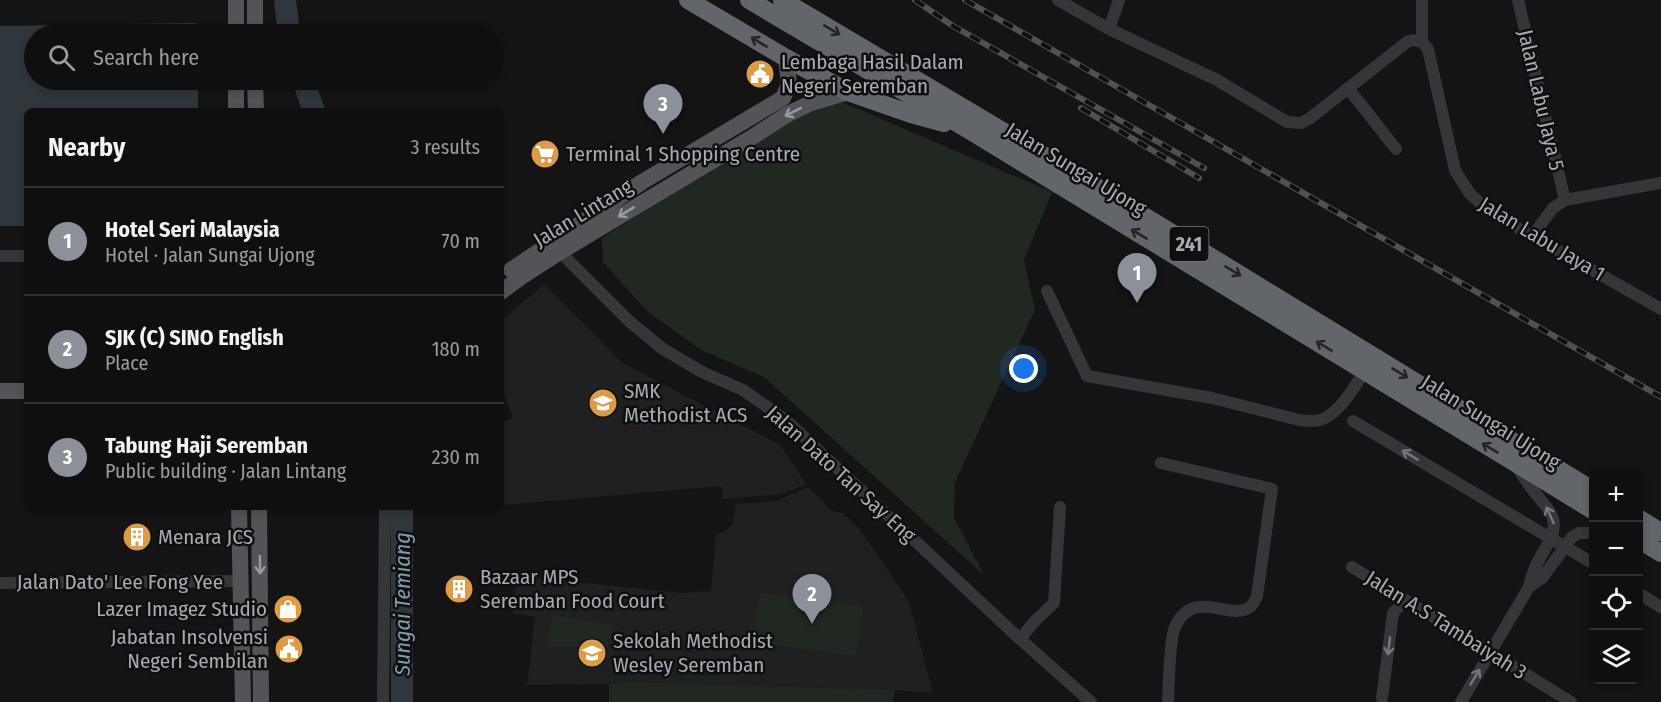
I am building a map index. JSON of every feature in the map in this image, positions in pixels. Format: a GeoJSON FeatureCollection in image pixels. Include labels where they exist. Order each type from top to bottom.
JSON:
{"type":"FeatureCollection","features":[{"type":"Feature","properties":{"kind":"highway"},"geometry":{"type":"LineString","coordinates":[[688,0],[848,92],[911,114],[969,130]]}},
{"type":"Feature","properties":{"kind":"highway","name":"Jalan Sungai Ujong"},"geometry":{"type":"LineString","coordinates":[[749,0],[969,130],[1589,509]]}},
{"type":"Feature","properties":{"kind":"highway","name":"Jalan Sungai Ujong"},"geometry":{"type":"LineString","coordinates":[[782,0],[1090,183],[1589,489]]}},
{"type":"Feature","properties":{"kind":"highway"},"geometry":{"type":"LineString","coordinates":[[1643,521],[1661,532]]}},
{"type":"Feature","properties":{"kind":"highway"},"geometry":{"type":"LineString","coordinates":[[1643,543],[1661,553]]}},
{"type":"Feature","properties":{"kind":"main road"},"geometry":{"type":"LineString","coordinates":[[236,0],[236,24]]}},
{"type":"Feature","properties":{"kind":"main road"},"geometry":{"type":"LineString","coordinates":[[255,0],[255,24]]}},
{"type":"Feature","properties":{"kind":"main road","name":"Jalan Lintang"},"geometry":{"type":"LineString","coordinates":[[504,290],[555,247],[642,182],[783,98],[789,84],[786,58]]}},
{"type":"Feature","properties":{"kind":"main road"},"geometry":{"type":"LineString","coordinates":[[236,90],[236,108]]}},
{"type":"Feature","properties":{"kind":"main road"},"geometry":{"type":"LineString","coordinates":[[255,90],[256,108]]}},
{"type":"Feature","properties":{"kind":"main road","name":"Jalan Lintang"},"geometry":{"type":"LineString","coordinates":[[504,276],[754,136],[788,114],[811,103],[848,92]]}},
{"type":"Feature","properties":{"kind":"main road"},"geometry":{"type":"LineString","coordinates":[[742,122],[757,125],[754,136]]}},
{"type":"Feature","properties":{"kind":"main road"},"geometry":{"type":"LineString","coordinates":[[0,392],[24,391]]}},
{"type":"Feature","properties":{"kind":"main road"},"geometry":{"type":"LineString","coordinates":[[239,510],[243,702]]}},
{"type":"Feature","properties":{"kind":"main road"},"geometry":{"type":"LineString","coordinates":[[259,510],[261,702]]}},
{"type":"Feature","properties":{"kind":"street"},"geometry":{"type":"LineString","coordinates":[[1058,0],[1109,29],[1210,76],[1287,122],[1301,123],[1407,42],[1413,40],[1422,42],[1424,1]]}},
{"type":"Feature","properties":{"kind":"street"},"geometry":{"type":"LineString","coordinates":[[1109,29],[1119,0]]}},
{"type":"Feature","properties":{"kind":"street","name":"Jalan Labu Jaya 5"},"geometry":{"type":"LineString","coordinates":[[1518,0],[1565,200]]}},
{"type":"Feature","properties":{"kind":"street","name":"Jalan Labu Jaya 1"},"geometry":{"type":"LineString","coordinates":[[1422,42],[1428,49],[1455,170],[1470,194],[1492,213],[1661,309]]}},
{"type":"Feature","properties":{"kind":"street"},"geometry":{"type":"LineString","coordinates":[[1348,88],[1396,149]]}},
{"type":"Feature","properties":{"kind":"street"},"geometry":{"type":"LineString","coordinates":[[1533,235],[1552,207],[1565,200],[1661,183]]}},
{"type":"Feature","properties":{"kind":"street","name":"Jalan Dato Tan Say Eng"},"geometry":{"type":"LineString","coordinates":[[555,247],[630,322],[663,348],[702,372],[743,390],[787,421],[1020,639],[1091,702]]}},
{"type":"Feature","properties":{"kind":"street"},"geometry":{"type":"LineString","coordinates":[[0,256],[24,256]]}},
{"type":"Feature","properties":{"kind":"street"},"geometry":{"type":"LineString","coordinates":[[1047,291],[1087,376],[1212,398],[1308,421],[1322,420],[1340,406],[1365,371]]}},
{"type":"Feature","properties":{"kind":"street"},"geometry":{"type":"LineString","coordinates":[[1353,421],[1589,562]]}},
{"type":"Feature","properties":{"kind":"street"},"geometry":{"type":"LineString","coordinates":[[1461,702],[1529,587],[1533,571],[1554,530],[1554,519],[1549,509],[1512,462]]}},
{"type":"Feature","properties":{"kind":"street"},"geometry":{"type":"LineString","coordinates":[[1161,463],[1272,489],[1257,596],[1251,607],[1242,611],[1198,606],[1185,613],[1175,628],[1168,702]]}},
{"type":"Feature","properties":{"kind":"street"},"geometry":{"type":"LineString","coordinates":[[1020,639],[1054,603],[1060,507]]}},
{"type":"Feature","properties":{"kind":"street"},"geometry":{"type":"LineString","coordinates":[[384,702],[386,510]]}},
{"type":"Feature","properties":{"kind":"street"},"geometry":{"type":"LineString","coordinates":[[1529,587],[1543,577],[1572,537],[1579,533],[1589,533]]}},
{"type":"Feature","properties":{"kind":"street","name":"Jalan A.S Tambaiyah 3"},"geometry":{"type":"LineString","coordinates":[[1352,567],[1570,702]]}},
{"type":"Feature","properties":{"kind":"street","name":"Jalan Dato' Lee Fong Yee"},"geometry":{"type":"LineString","coordinates":[[0,582],[241,581]]}},
{"type":"Feature","properties":{"kind":"street"},"geometry":{"type":"LineString","coordinates":[[1643,595],[1661,607]]}},
{"type":"Feature","properties":{"kind":"street"},"geometry":{"type":"LineString","coordinates":[[1383,698],[1393,613],[1405,600]]}},
{"type":"Feature","properties":{"kind":"shaded area"},"geometry":{"type":"Polygon","coordinates":[[[196,23],[196,24],[131,24],[196,23]]]}},
{"type":"Feature","properties":{"kind":"shaded area"},"geometry":{"type":"Polygon","coordinates":[[[0,26],[24,26],[24,90],[198,90],[198,108],[24,108],[24,226],[0,226],[0,26]]]}},
{"type":"Feature","properties":{"kind":"shaded area"},"geometry":{"type":"Polygon","coordinates":[[[819,100],[839,101],[1052,192],[1024,260],[1035,310],[955,482],[954,518],[984,575],[764,377],[703,351],[648,312],[603,262],[602,238],[819,100]]]}},
{"type":"Feature","properties":{"kind":"shaded area","name":"SMK Methodist ACS"},"geometry":{"type":"Polygon","coordinates":[[[545,284],[621,362],[780,445],[806,484],[782,494],[723,499],[721,486],[504,505],[504,422],[513,418],[504,395],[504,318],[545,284]]]}},
{"type":"Feature","properties":{"kind":"shaded area"},"geometry":{"type":"Polygon","coordinates":[[[809,487],[832,511],[843,513],[861,531],[909,602],[933,693],[634,682],[527,685],[535,617],[513,613],[517,576],[681,593],[711,591],[716,533],[722,533],[733,524],[736,504],[776,501],[809,487]]]}},
{"type":"Feature","properties":{"kind":"shaded area"},"geometry":{"type":"Polygon","coordinates":[[[759,593],[863,606],[857,656],[753,642],[759,593]]]}},
{"type":"Feature","properties":{"kind":"shaded area"},"geometry":{"type":"Polygon","coordinates":[[[551,615],[613,625],[608,647],[548,646],[551,615]]]}},
{"type":"Feature","properties":{"kind":"shaded area"},"geometry":{"type":"Polygon","coordinates":[[[633,682],[895,690],[893,702],[609,702],[609,684],[633,682]]]}},
{"type":"Feature","properties":{"kind":"waterway","name":"Sungai Temiang"},"geometry":{"type":"LineString","coordinates":[[285,0],[288,24]]}},
{"type":"Feature","properties":{"kind":"waterway","name":"Sungai Temiang"},"geometry":{"type":"LineString","coordinates":[[307,90],[313,108]]}},
{"type":"Feature","properties":{"kind":"waterway","name":"Sungai Temiang"},"geometry":{"type":"LineString","coordinates":[[402,510],[402,702]]}},
{"type":"Feature","properties":{"kind":"railway"},"geometry":{"type":"LineString","coordinates":[[915,0],[953,26],[1204,168]]}},
{"type":"Feature","properties":{"kind":"railway"},"geometry":{"type":"LineString","coordinates":[[965,0],[1661,397]]}},
{"type":"Feature","properties":{"kind":"railway"},"geometry":{"type":"LineString","coordinates":[[1081,108],[1199,178]]}},
{"type":"Feature","properties":{"kind":"place","name":"Lembaga Hasil Dalam Negeri Seremban"},"geometry":{"type":"Point","coordinates":[760,74]}},
{"type":"Feature","properties":{"kind":"place","name":"Tabung Haji Seremban"},"geometry":{"type":"Point","coordinates":[663,134]}},
{"type":"Feature","properties":{"kind":"place","name":"Terminal 1 Shopping Centre"},"geometry":{"type":"Point","coordinates":[545,154]}},
{"type":"Feature","properties":{"kind":"place","name":"Hotel Seri Malaysia"},"geometry":{"type":"Point","coordinates":[1137,303]}},
{"type":"Feature","properties":{"kind":"place","name":"SMK Methodist ACS"},"geometry":{"type":"Point","coordinates":[603,403]}},
{"type":"Feature","properties":{"kind":"place","name":"Menara JCS"},"geometry":{"type":"Point","coordinates":[137,537]}},
{"type":"Feature","properties":{"kind":"place","name":"Bazaar MPS Seremban Food Court"},"geometry":{"type":"Point","coordinates":[459,589]}},
{"type":"Feature","properties":{"kind":"place","name":"Lazer Imagez Studio"},"geometry":{"type":"Point","coordinates":[288,609]}},
{"type":"Feature","properties":{"kind":"place","name":"SJK (C) SINO English"},"geometry":{"type":"Point","coordinates":[812,624]}},
{"type":"Feature","properties":{"kind":"place","name":"Jabatan Insolvensi Negeri Sembilan"},"geometry":{"type":"Point","coordinates":[289,649]}},
{"type":"Feature","properties":{"kind":"place","name":"Sekolah Methodist Wesley Seremban"},"geometry":{"type":"Point","coordinates":[592,653]}}]}
